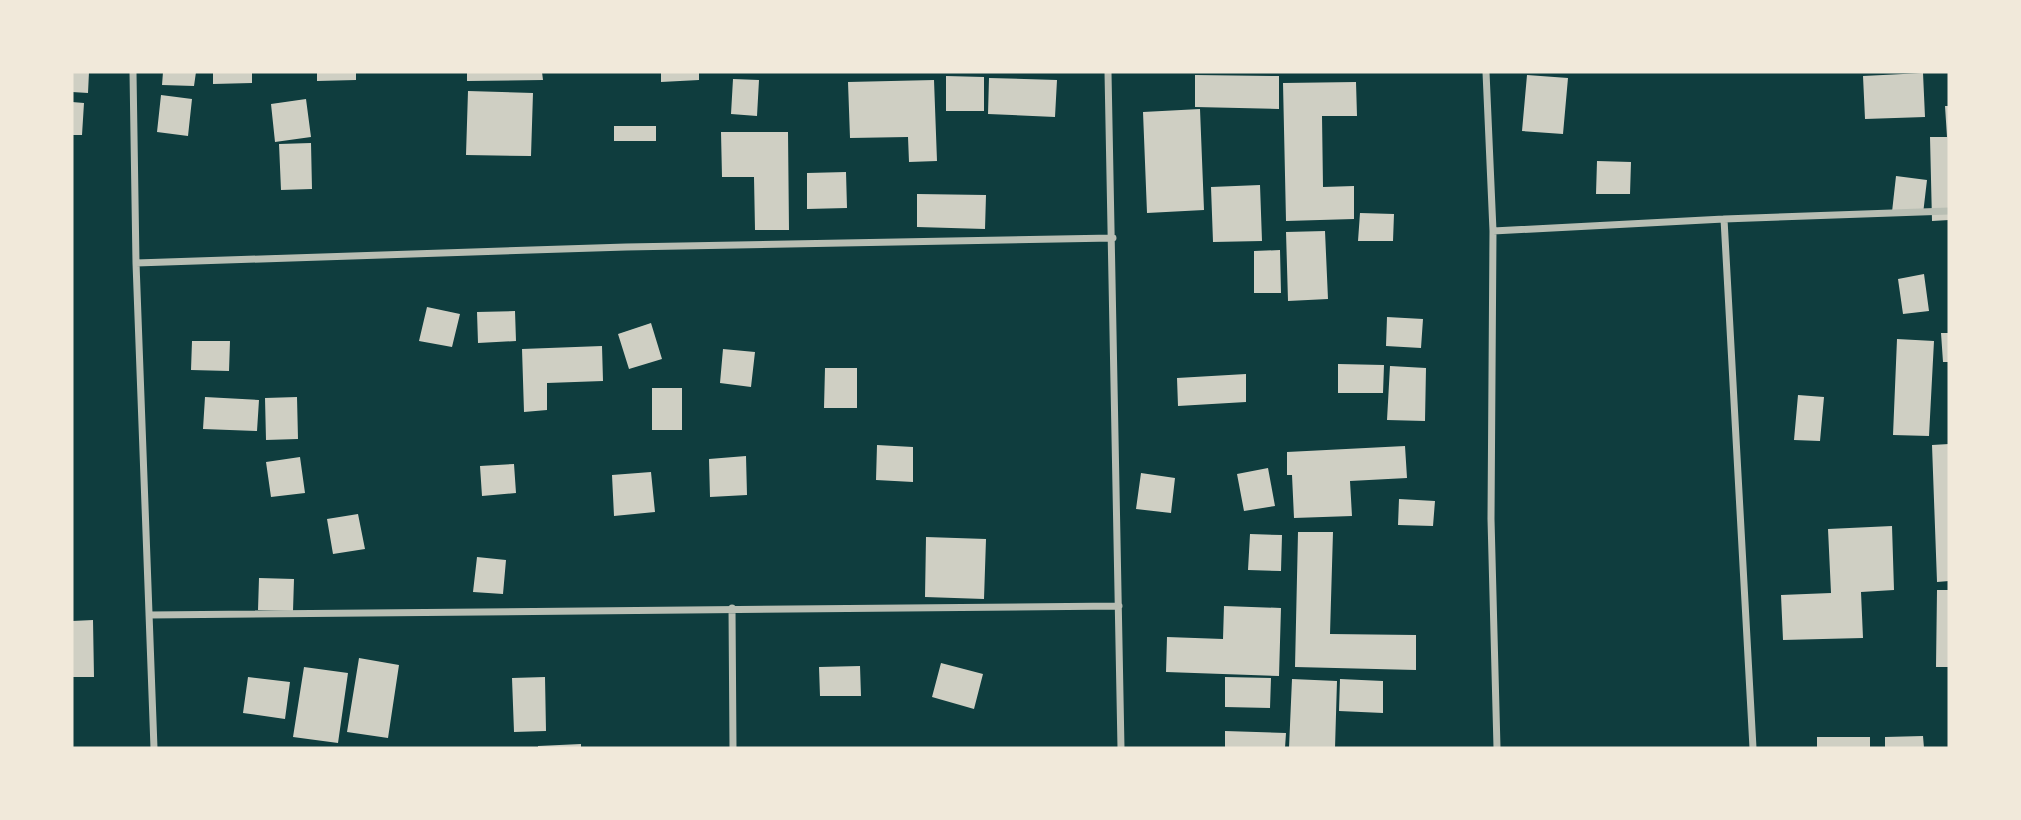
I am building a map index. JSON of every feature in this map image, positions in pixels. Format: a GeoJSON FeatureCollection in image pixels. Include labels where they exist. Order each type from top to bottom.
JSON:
{"type":"FeatureCollection","features":[{"type":"Feature","properties":{"kind":"street"},"geometry":{"type":"LineString","coordinates":[[133,72],[136,263],[154,748]]}},
{"type":"Feature","properties":{"kind":"street"},"geometry":{"type":"LineString","coordinates":[[1108,72],[1121,748]]}},
{"type":"Feature","properties":{"kind":"street"},"geometry":{"type":"LineString","coordinates":[[1486,72],[1493,231],[1491,519],[1497,748]]}},
{"type":"Feature","properties":{"kind":"street"},"geometry":{"type":"LineString","coordinates":[[1493,231],[1949,211]]}},
{"type":"Feature","properties":{"kind":"street"},"geometry":{"type":"LineString","coordinates":[[1724,219],[1753,748]]}},
{"type":"Feature","properties":{"kind":"street"},"geometry":{"type":"LineString","coordinates":[[136,263],[640,247],[1112,238]]}},
{"type":"Feature","properties":{"kind":"street"},"geometry":{"type":"LineString","coordinates":[[149,615],[1119,606]]}},
{"type":"Feature","properties":{"kind":"street"},"geometry":{"type":"LineString","coordinates":[[732,608],[733,748]]}},
{"type":"Feature","properties":{"kind":"building"},"geometry":{"type":"Polygon","coordinates":[[[72,72],[89,72],[88,93],[72,92],[72,72]]]}},
{"type":"Feature","properties":{"kind":"building"},"geometry":{"type":"Polygon","coordinates":[[[163,72],[196,72],[194,86],[162,85],[163,72]]]}},
{"type":"Feature","properties":{"kind":"building"},"geometry":{"type":"Polygon","coordinates":[[[213,72],[252,72],[252,83],[213,84],[213,72]]]}},
{"type":"Feature","properties":{"kind":"building"},"geometry":{"type":"Polygon","coordinates":[[[317,72],[356,72],[356,80],[317,81],[317,72]]]}},
{"type":"Feature","properties":{"kind":"building"},"geometry":{"type":"Polygon","coordinates":[[[467,72],[542,72],[543,80],[467,81],[467,72]]]}},
{"type":"Feature","properties":{"kind":"building"},"geometry":{"type":"Polygon","coordinates":[[[661,72],[699,72],[699,80],[661,82],[661,72]]]}},
{"type":"Feature","properties":{"kind":"building"},"geometry":{"type":"Polygon","coordinates":[[[1923,73],[1925,117],[1865,119],[1863,76],[1923,73]]]}},
{"type":"Feature","properties":{"kind":"building"},"geometry":{"type":"Polygon","coordinates":[[[1195,75],[1279,76],[1279,109],[1195,107],[1195,75]]]}},
{"type":"Feature","properties":{"kind":"building"},"geometry":{"type":"Polygon","coordinates":[[[1527,75],[1568,78],[1563,134],[1522,131],[1527,75]]]}},
{"type":"Feature","properties":{"kind":"building"},"geometry":{"type":"Polygon","coordinates":[[[946,76],[984,77],[984,111],[946,111],[946,76]]]}},
{"type":"Feature","properties":{"kind":"building"},"geometry":{"type":"Polygon","coordinates":[[[989,78],[1057,80],[1055,117],[988,114],[989,78]]]}},
{"type":"Feature","properties":{"kind":"building"},"geometry":{"type":"Polygon","coordinates":[[[733,79],[759,80],[757,116],[731,114],[733,79]]]}},
{"type":"Feature","properties":{"kind":"building"},"geometry":{"type":"Polygon","coordinates":[[[934,80],[937,161],[909,162],[908,137],[850,138],[848,82],[934,80]]]}},
{"type":"Feature","properties":{"kind":"building"},"geometry":{"type":"Polygon","coordinates":[[[1356,82],[1357,116],[1322,116],[1323,187],[1354,186],[1354,219],[1286,221],[1283,83],[1356,82]]]}},
{"type":"Feature","properties":{"kind":"building"},"geometry":{"type":"Polygon","coordinates":[[[468,91],[533,93],[531,156],[466,155],[468,91]]]}},
{"type":"Feature","properties":{"kind":"building"},"geometry":{"type":"Polygon","coordinates":[[[161,95],[192,99],[188,136],[157,132],[161,95]]]}},
{"type":"Feature","properties":{"kind":"building"},"geometry":{"type":"Polygon","coordinates":[[[306,99],[311,137],[275,142],[271,104],[306,99]]]}},
{"type":"Feature","properties":{"kind":"building"},"geometry":{"type":"Polygon","coordinates":[[[72,102],[84,103],[82,135],[72,135],[72,102]]]}},
{"type":"Feature","properties":{"kind":"building"},"geometry":{"type":"Polygon","coordinates":[[[1945,106],[1949,106],[1949,220],[1932,221],[1930,137],[1947,137],[1945,106]]]}},
{"type":"Feature","properties":{"kind":"building"},"geometry":{"type":"Polygon","coordinates":[[[1200,109],[1204,210],[1147,213],[1143,112],[1200,109]]]}},
{"type":"Feature","properties":{"kind":"building"},"geometry":{"type":"Polygon","coordinates":[[[614,126],[656,126],[656,141],[614,141],[614,126]]]}},
{"type":"Feature","properties":{"kind":"building"},"geometry":{"type":"Polygon","coordinates":[[[721,132],[788,132],[789,230],[755,230],[754,177],[722,177],[721,132]]]}},
{"type":"Feature","properties":{"kind":"building"},"geometry":{"type":"Polygon","coordinates":[[[311,143],[312,189],[281,190],[279,144],[311,143]]]}},
{"type":"Feature","properties":{"kind":"building"},"geometry":{"type":"Polygon","coordinates":[[[1597,161],[1631,162],[1630,194],[1596,194],[1597,161]]]}},
{"type":"Feature","properties":{"kind":"building"},"geometry":{"type":"Polygon","coordinates":[[[846,172],[847,208],[807,209],[807,173],[846,172]]]}},
{"type":"Feature","properties":{"kind":"building"},"geometry":{"type":"Polygon","coordinates":[[[1896,176],[1927,180],[1923,214],[1892,212],[1896,176]]]}},
{"type":"Feature","properties":{"kind":"building"},"geometry":{"type":"Polygon","coordinates":[[[1260,185],[1262,241],[1213,242],[1211,187],[1260,185]]]}},
{"type":"Feature","properties":{"kind":"building"},"geometry":{"type":"Polygon","coordinates":[[[917,194],[986,195],[985,229],[917,227],[917,194]]]}},
{"type":"Feature","properties":{"kind":"building"},"geometry":{"type":"Polygon","coordinates":[[[1360,213],[1394,214],[1393,241],[1358,241],[1360,213]]]}},
{"type":"Feature","properties":{"kind":"building"},"geometry":{"type":"Polygon","coordinates":[[[1325,231],[1328,299],[1288,301],[1286,232],[1325,231]]]}},
{"type":"Feature","properties":{"kind":"building"},"geometry":{"type":"Polygon","coordinates":[[[1280,250],[1281,293],[1254,293],[1254,251],[1280,250]]]}},
{"type":"Feature","properties":{"kind":"building"},"geometry":{"type":"Polygon","coordinates":[[[1924,274],[1929,311],[1903,314],[1898,279],[1924,274]]]}},
{"type":"Feature","properties":{"kind":"building"},"geometry":{"type":"Polygon","coordinates":[[[427,307],[460,314],[452,347],[419,341],[427,307]]]}},
{"type":"Feature","properties":{"kind":"building"},"geometry":{"type":"Polygon","coordinates":[[[515,311],[516,341],[478,343],[477,312],[515,311]]]}},
{"type":"Feature","properties":{"kind":"building"},"geometry":{"type":"Polygon","coordinates":[[[1387,317],[1423,319],[1421,348],[1386,346],[1387,317]]]}},
{"type":"Feature","properties":{"kind":"building"},"geometry":{"type":"Polygon","coordinates":[[[651,323],[662,359],[629,369],[618,334],[651,323]]]}},
{"type":"Feature","properties":{"kind":"building"},"geometry":{"type":"Polygon","coordinates":[[[1941,333],[1949,333],[1949,362],[1943,362],[1941,333]]]}},
{"type":"Feature","properties":{"kind":"building"},"geometry":{"type":"Polygon","coordinates":[[[1897,339],[1934,341],[1929,436],[1893,435],[1897,339]]]}},
{"type":"Feature","properties":{"kind":"building"},"geometry":{"type":"Polygon","coordinates":[[[192,341],[230,341],[229,371],[191,370],[192,341]]]}},
{"type":"Feature","properties":{"kind":"building"},"geometry":{"type":"Polygon","coordinates":[[[602,346],[603,381],[547,383],[547,410],[524,412],[522,349],[602,346]]]}},
{"type":"Feature","properties":{"kind":"building"},"geometry":{"type":"Polygon","coordinates":[[[723,349],[755,352],[751,387],[720,383],[723,349]]]}},
{"type":"Feature","properties":{"kind":"building"},"geometry":{"type":"Polygon","coordinates":[[[1338,364],[1384,365],[1383,393],[1338,393],[1338,364]]]}},
{"type":"Feature","properties":{"kind":"building"},"geometry":{"type":"Polygon","coordinates":[[[1390,366],[1426,368],[1425,421],[1387,420],[1390,366]]]}},
{"type":"Feature","properties":{"kind":"building"},"geometry":{"type":"Polygon","coordinates":[[[825,368],[857,368],[857,408],[824,408],[825,368]]]}},
{"type":"Feature","properties":{"kind":"building"},"geometry":{"type":"Polygon","coordinates":[[[1246,374],[1246,402],[1178,406],[1177,378],[1246,374]]]}},
{"type":"Feature","properties":{"kind":"building"},"geometry":{"type":"Polygon","coordinates":[[[652,388],[682,388],[682,430],[652,430],[652,388]]]}},
{"type":"Feature","properties":{"kind":"building"},"geometry":{"type":"Polygon","coordinates":[[[1798,395],[1824,397],[1820,441],[1794,440],[1798,395]]]}},
{"type":"Feature","properties":{"kind":"building"},"geometry":{"type":"Polygon","coordinates":[[[205,397],[259,400],[257,431],[203,429],[205,397]]]}},
{"type":"Feature","properties":{"kind":"building"},"geometry":{"type":"Polygon","coordinates":[[[297,397],[298,439],[266,440],[265,398],[297,397]]]}},
{"type":"Feature","properties":{"kind":"building"},"geometry":{"type":"Polygon","coordinates":[[[1949,444],[1949,581],[1937,582],[1932,445],[1949,444]]]}},
{"type":"Feature","properties":{"kind":"building"},"geometry":{"type":"Polygon","coordinates":[[[877,445],[913,447],[913,482],[876,480],[877,445]]]}},
{"type":"Feature","properties":{"kind":"building"},"geometry":{"type":"Polygon","coordinates":[[[1405,446],[1407,478],[1350,481],[1352,516],[1294,518],[1292,475],[1287,475],[1287,452],[1405,446]]]}},
{"type":"Feature","properties":{"kind":"building"},"geometry":{"type":"Polygon","coordinates":[[[746,456],[747,495],[710,497],[709,459],[746,456]]]}},
{"type":"Feature","properties":{"kind":"building"},"geometry":{"type":"Polygon","coordinates":[[[300,457],[305,493],[271,497],[266,462],[300,457]]]}},
{"type":"Feature","properties":{"kind":"building"},"geometry":{"type":"Polygon","coordinates":[[[514,464],[516,493],[482,496],[480,466],[514,464]]]}},
{"type":"Feature","properties":{"kind":"building"},"geometry":{"type":"Polygon","coordinates":[[[1268,468],[1275,506],[1244,511],[1237,474],[1268,468]]]}},
{"type":"Feature","properties":{"kind":"building"},"geometry":{"type":"Polygon","coordinates":[[[651,472],[655,512],[614,516],[612,475],[651,472]]]}},
{"type":"Feature","properties":{"kind":"building"},"geometry":{"type":"Polygon","coordinates":[[[1141,473],[1175,478],[1171,513],[1136,509],[1141,473]]]}},
{"type":"Feature","properties":{"kind":"building"},"geometry":{"type":"Polygon","coordinates":[[[1399,499],[1435,501],[1433,526],[1398,525],[1399,499]]]}},
{"type":"Feature","properties":{"kind":"building"},"geometry":{"type":"Polygon","coordinates":[[[358,514],[365,549],[333,554],[327,519],[358,514]]]}},
{"type":"Feature","properties":{"kind":"building"},"geometry":{"type":"Polygon","coordinates":[[[1892,526],[1894,590],[1861,592],[1863,638],[1783,640],[1781,595],[1831,593],[1828,529],[1892,526]]]}},
{"type":"Feature","properties":{"kind":"building"},"geometry":{"type":"Polygon","coordinates":[[[1298,532],[1333,532],[1330,634],[1416,635],[1416,670],[1295,667],[1298,532]]]}},
{"type":"Feature","properties":{"kind":"building"},"geometry":{"type":"Polygon","coordinates":[[[1250,534],[1282,535],[1281,571],[1248,570],[1250,534]]]}},
{"type":"Feature","properties":{"kind":"building"},"geometry":{"type":"Polygon","coordinates":[[[926,537],[986,539],[984,599],[925,597],[926,537]]]}},
{"type":"Feature","properties":{"kind":"building"},"geometry":{"type":"Polygon","coordinates":[[[477,557],[506,560],[503,594],[473,592],[477,557]]]}},
{"type":"Feature","properties":{"kind":"building"},"geometry":{"type":"Polygon","coordinates":[[[259,578],[294,579],[293,611],[258,610],[259,578]]]}},
{"type":"Feature","properties":{"kind":"building"},"geometry":{"type":"Polygon","coordinates":[[[1937,590],[1949,590],[1949,667],[1936,667],[1937,590]]]}},
{"type":"Feature","properties":{"kind":"building"},"geometry":{"type":"Polygon","coordinates":[[[1224,606],[1281,608],[1279,676],[1166,672],[1167,637],[1223,639],[1224,606]]]}},
{"type":"Feature","properties":{"kind":"building"},"geometry":{"type":"Polygon","coordinates":[[[93,620],[94,677],[72,677],[72,621],[93,620]]]}},
{"type":"Feature","properties":{"kind":"building"},"geometry":{"type":"Polygon","coordinates":[[[359,658],[399,665],[388,738],[347,732],[359,658]]]}},
{"type":"Feature","properties":{"kind":"building"},"geometry":{"type":"Polygon","coordinates":[[[941,663],[983,674],[974,709],[932,697],[941,663]]]}},
{"type":"Feature","properties":{"kind":"building"},"geometry":{"type":"Polygon","coordinates":[[[860,666],[861,696],[820,696],[819,667],[860,666]]]}},
{"type":"Feature","properties":{"kind":"building"},"geometry":{"type":"Polygon","coordinates":[[[304,667],[348,673],[338,743],[293,737],[304,667]]]}},
{"type":"Feature","properties":{"kind":"building"},"geometry":{"type":"Polygon","coordinates":[[[248,677],[290,682],[285,719],[243,713],[248,677]]]}},
{"type":"Feature","properties":{"kind":"building"},"geometry":{"type":"Polygon","coordinates":[[[545,677],[546,731],[514,732],[512,678],[545,677]]]}},
{"type":"Feature","properties":{"kind":"building"},"geometry":{"type":"Polygon","coordinates":[[[1225,677],[1271,678],[1270,708],[1225,707],[1225,677]]]}},
{"type":"Feature","properties":{"kind":"building"},"geometry":{"type":"Polygon","coordinates":[[[1292,679],[1337,681],[1335,748],[1289,748],[1292,679]]]}},
{"type":"Feature","properties":{"kind":"building"},"geometry":{"type":"Polygon","coordinates":[[[1340,679],[1383,681],[1383,713],[1339,711],[1340,679]]]}},
{"type":"Feature","properties":{"kind":"building"},"geometry":{"type":"Polygon","coordinates":[[[1225,731],[1286,733],[1285,748],[1225,748],[1225,731]]]}},
{"type":"Feature","properties":{"kind":"building"},"geometry":{"type":"Polygon","coordinates":[[[1923,736],[1924,748],[1885,748],[1885,737],[1923,736]]]}},
{"type":"Feature","properties":{"kind":"building"},"geometry":{"type":"Polygon","coordinates":[[[1817,737],[1870,737],[1870,748],[1817,748],[1817,737]]]}},
{"type":"Feature","properties":{"kind":"building"},"geometry":{"type":"Polygon","coordinates":[[[581,744],[581,748],[538,748],[538,746],[581,744]]]}}]}
